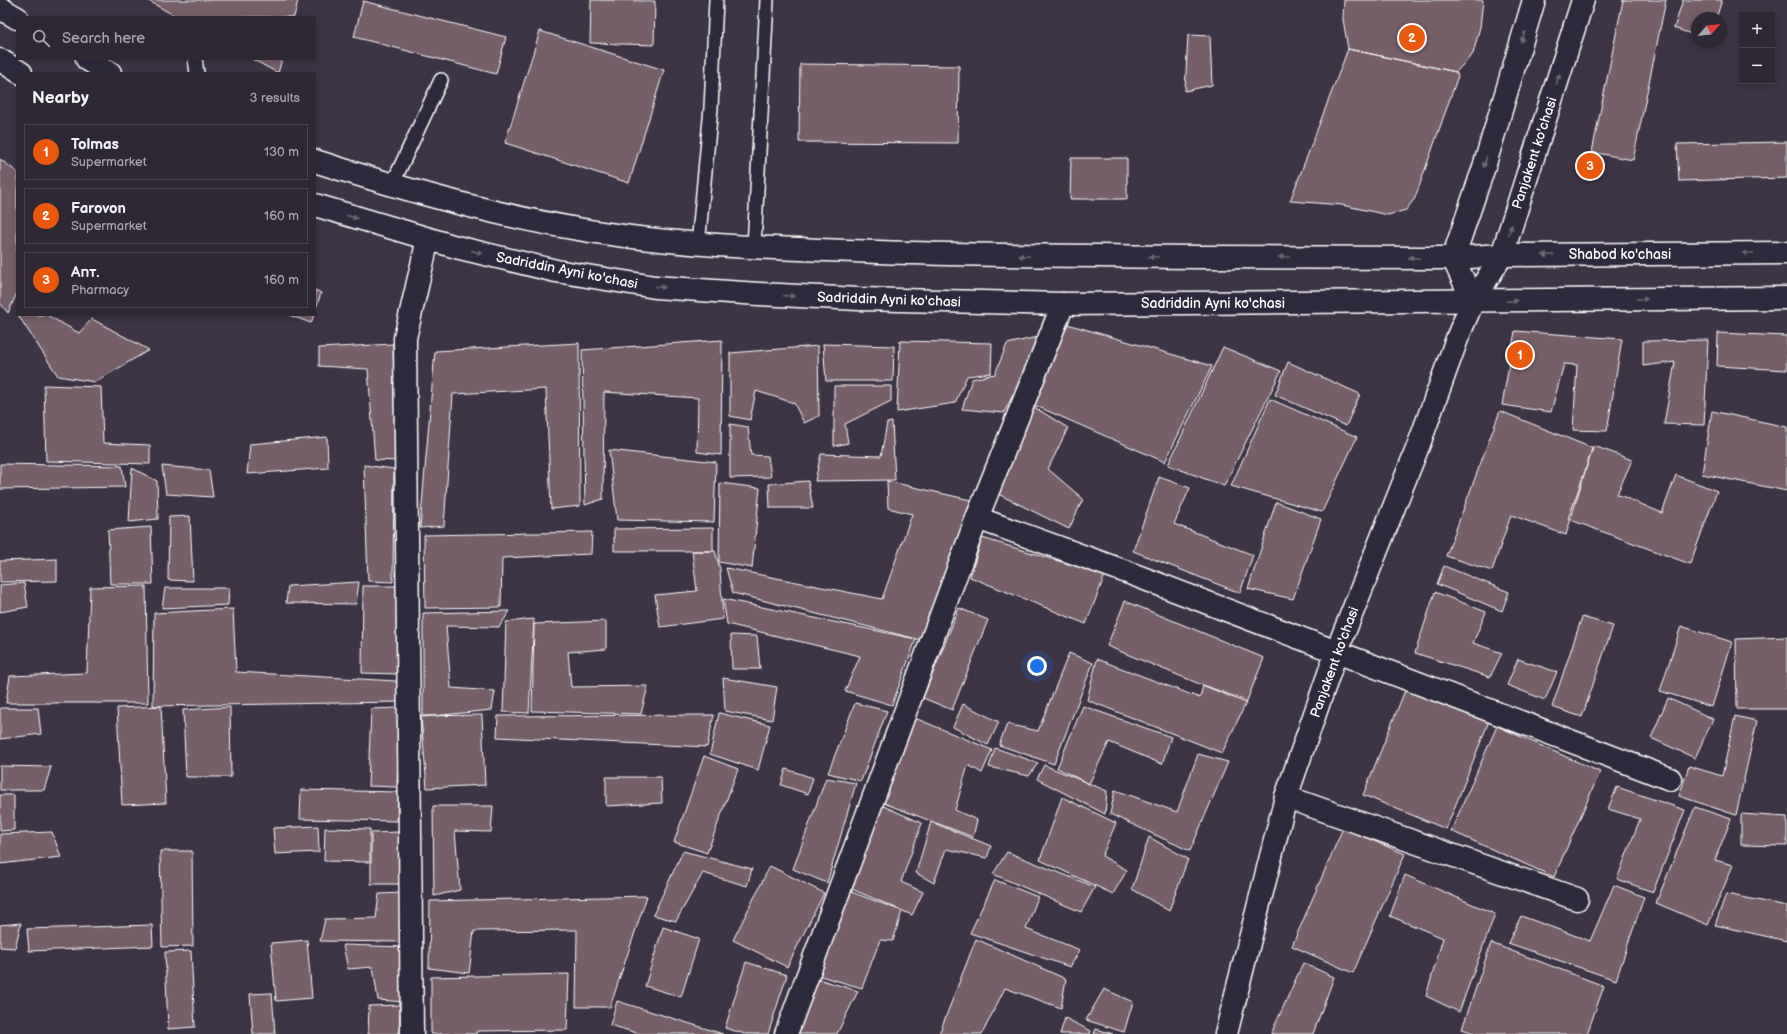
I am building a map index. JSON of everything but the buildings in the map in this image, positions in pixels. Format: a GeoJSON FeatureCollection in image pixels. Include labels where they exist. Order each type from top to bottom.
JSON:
{"type":"FeatureCollection","features":[{"type":"Feature","properties":{"kind":"main road"},"geometry":{"type":"LineString","coordinates":[[1534,0],[1484,166],[1453,258],[1473,301],[1787,298]]}},
{"type":"Feature","properties":{"kind":"main road","name":"Panjakent ko'chasi"},"geometry":{"type":"LineString","coordinates":[[1226,1034],[1286,797],[1336,653],[1419,444],[1458,336],[1473,301],[1502,256],[1583,0]]}},
{"type":"Feature","properties":{"kind":"main road"},"geometry":{"type":"LineString","coordinates":[[0,8],[16,17]]}},
{"type":"Feature","properties":{"kind":"main road"},"geometry":{"type":"LineString","coordinates":[[0,60],[19,72]]}},
{"type":"Feature","properties":{"kind":"main road"},"geometry":{"type":"LineString","coordinates":[[88,60],[108,72]]}},
{"type":"Feature","properties":{"kind":"main road"},"geometry":{"type":"LineString","coordinates":[[316,161],[392,185],[478,208],[572,228],[698,245],[1059,257],[1453,258]]}},
{"type":"Feature","properties":{"kind":"main road","name":"Sadriddin Ayni ko'chasi"},"geometry":{"type":"LineString","coordinates":[[316,205],[428,239],[556,271],[655,287],[851,298],[1063,304],[1473,301]]}},
{"type":"Feature","properties":{"kind":"main road"},"geometry":{"type":"LineString","coordinates":[[412,1034],[406,338],[428,239]]}},
{"type":"Feature","properties":{"kind":"main road","name":"Shabod ko'chasi"},"geometry":{"type":"LineString","coordinates":[[1453,258],[1502,256],[1787,253]]}},
{"type":"Feature","properties":{"kind":"main road"},"geometry":{"type":"LineString","coordinates":[[786,1034],[977,518],[1063,304]]}},
{"type":"Feature","properties":{"kind":"main road"},"geometry":{"type":"LineString","coordinates":[[977,518],[1124,571],[1670,779]]}},
{"type":"Feature","properties":{"kind":"main road"},"geometry":{"type":"LineString","coordinates":[[1286,797],[1576,899]]}},
{"type":"Feature","properties":{"kind":"lane"},"geometry":{"type":"LineString","coordinates":[[698,245],[711,108],[716,0]]}},
{"type":"Feature","properties":{"kind":"lane"},"geometry":{"type":"LineString","coordinates":[[754,247],[767,0]]}},
{"type":"Feature","properties":{"kind":"lane"},"geometry":{"type":"LineString","coordinates":[[195,60],[197,72]]}},
{"type":"Feature","properties":{"kind":"lane"},"geometry":{"type":"LineString","coordinates":[[392,185],[441,80]]}},
{"type":"Feature","properties":{"kind":"place","name":"Farovon"},"geometry":{"type":"Point","coordinates":[1412,38]}},
{"type":"Feature","properties":{"kind":"place","name":"Апт."},"geometry":{"type":"Point","coordinates":[1590,166]}},
{"type":"Feature","properties":{"kind":"place","name":"Tolmas"},"geometry":{"type":"Point","coordinates":[1520,355]}}]}
